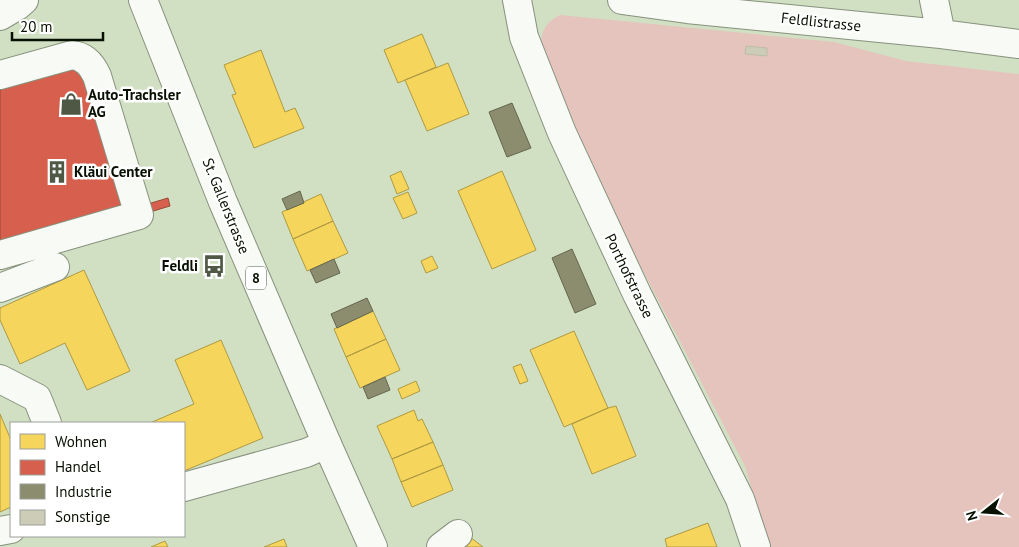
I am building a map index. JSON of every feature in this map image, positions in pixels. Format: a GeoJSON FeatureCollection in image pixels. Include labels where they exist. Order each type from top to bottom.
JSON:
{"type":"FeatureCollection","features":[{"type":"Feature","properties":{"kind":"street"},"geometry":{"type":"LineString","coordinates":[[0,16],[24,0]]}},
{"type":"Feature","properties":{"kind":"street","name":"Porthofstrasse"},"geometry":{"type":"LineString","coordinates":[[517,0],[524,37],[562,133],[637,294],[740,499],[756,547]]}},
{"type":"Feature","properties":{"kind":"street","name":"Feldlistrasse"},"geometry":{"type":"LineString","coordinates":[[622,0],[688,9],[941,34],[1019,44]]}},
{"type":"Feature","properties":{"kind":"street"},"geometry":{"type":"LineString","coordinates":[[934,0],[941,34]]}},
{"type":"Feature","properties":{"kind":"street","name":"St. Gallerstrasse"},"geometry":{"type":"LineString","coordinates":[[149,2],[223,202],[327,444],[374,547]]}},
{"type":"Feature","properties":{"kind":"street"},"geometry":{"type":"LineString","coordinates":[[0,75],[72,54],[79,56],[89,64],[97,76],[139,215],[0,255]]}},
{"type":"Feature","properties":{"kind":"street"},"geometry":{"type":"LineString","coordinates":[[0,288],[55,266]]}},
{"type":"Feature","properties":{"kind":"street"},"geometry":{"type":"LineString","coordinates":[[0,379],[37,398],[47,422]]}},
{"type":"Feature","properties":{"kind":"street"},"geometry":{"type":"LineString","coordinates":[[185,487],[308,452],[327,444]]}},
{"type":"Feature","properties":{"kind":"shaded area"},"geometry":{"type":"Polygon","coordinates":[[[560,15],[834,42],[906,61],[1019,74],[1019,547],[769,547],[745,466],[594,177],[542,56],[541,43],[545,27],[560,15]]]}},
{"type":"Feature","properties":{"kind":"building: Wohnen"},"geometry":{"type":"Polygon","coordinates":[[[422,34],[436,67],[398,83],[384,50],[422,34]]]}},
{"type":"Feature","properties":{"kind":"building: Wohnen"},"geometry":{"type":"Polygon","coordinates":[[[261,50],[285,112],[295,108],[304,128],[254,148],[232,95],[236,94],[224,65],[261,50]]]}},
{"type":"Feature","properties":{"kind":"building: Wohnen"},"geometry":{"type":"Polygon","coordinates":[[[448,63],[469,114],[427,131],[405,80],[448,63]]]}},
{"type":"Feature","properties":{"kind":"building: Wohnen"},"geometry":{"type":"Polygon","coordinates":[[[401,171],[409,189],[397,194],[390,176],[401,171]]]}},
{"type":"Feature","properties":{"kind":"building: Wohnen"},"geometry":{"type":"Polygon","coordinates":[[[502,171],[536,250],[492,269],[458,191],[502,171]]]}},
{"type":"Feature","properties":{"kind":"building: Wohnen"},"geometry":{"type":"Polygon","coordinates":[[[408,192],[417,213],[403,219],[393,198],[408,192]]]}},
{"type":"Feature","properties":{"kind":"building: Wohnen"},"geometry":{"type":"Polygon","coordinates":[[[321,194],[333,221],[293,239],[282,212],[321,194]]]}},
{"type":"Feature","properties":{"kind":"building: Wohnen"},"geometry":{"type":"Polygon","coordinates":[[[333,221],[348,253],[307,271],[293,239],[333,221]]]}},
{"type":"Feature","properties":{"kind":"building: Wohnen"},"geometry":{"type":"Polygon","coordinates":[[[432,256],[438,268],[426,273],[421,261],[432,256]]]}},
{"type":"Feature","properties":{"kind":"building: Wohnen"},"geometry":{"type":"Polygon","coordinates":[[[84,270],[130,371],[87,390],[65,343],[20,364],[0,320],[0,308],[84,270]]]}},
{"type":"Feature","properties":{"kind":"building: Wohnen"},"geometry":{"type":"Polygon","coordinates":[[[373,311],[386,339],[346,357],[334,329],[373,311]]]}},
{"type":"Feature","properties":{"kind":"building: Wohnen"},"geometry":{"type":"Polygon","coordinates":[[[574,331],[608,408],[564,427],[530,350],[574,331]]]}},
{"type":"Feature","properties":{"kind":"building: Wohnen"},"geometry":{"type":"Polygon","coordinates":[[[386,339],[400,370],[360,388],[346,357],[386,339]]]}},
{"type":"Feature","properties":{"kind":"building: Wohnen"},"geometry":{"type":"Polygon","coordinates":[[[221,340],[263,438],[185,471],[185,422],[152,422],[194,404],[175,360],[221,340]]]}},
{"type":"Feature","properties":{"kind":"building: Wohnen"},"geometry":{"type":"Polygon","coordinates":[[[521,364],[528,381],[520,384],[513,367],[521,364]]]}},
{"type":"Feature","properties":{"kind":"building: Wohnen"},"geometry":{"type":"Polygon","coordinates":[[[416,381],[420,391],[402,399],[398,389],[416,381]]]}},
{"type":"Feature","properties":{"kind":"building: Wohnen"},"geometry":{"type":"Polygon","coordinates":[[[616,406],[636,456],[592,474],[572,424],[616,406]]]}},
{"type":"Feature","properties":{"kind":"building: Wohnen"},"geometry":{"type":"Polygon","coordinates":[[[414,410],[418,421],[422,419],[433,442],[392,459],[377,426],[414,410]]]}},
{"type":"Feature","properties":{"kind":"building: Wohnen"},"geometry":{"type":"Polygon","coordinates":[[[0,414],[10,438],[10,507],[0,512],[0,414]]]}},
{"type":"Feature","properties":{"kind":"building: Wohnen"},"geometry":{"type":"Polygon","coordinates":[[[433,442],[443,465],[401,482],[392,459],[433,442]]]}},
{"type":"Feature","properties":{"kind":"building: Wohnen"},"geometry":{"type":"Polygon","coordinates":[[[443,465],[453,490],[412,507],[401,482],[443,465]]]}},
{"type":"Feature","properties":{"kind":"building: Wohnen"},"geometry":{"type":"Polygon","coordinates":[[[708,523],[717,547],[667,547],[665,539],[708,523]]]}},
{"type":"Feature","properties":{"kind":"building: Wohnen"},"geometry":{"type":"Polygon","coordinates":[[[470,537],[483,547],[463,547],[470,537]]]}},
{"type":"Feature","properties":{"kind":"building: Wohnen"},"geometry":{"type":"Polygon","coordinates":[[[284,539],[287,547],[264,547],[284,539]]]}},
{"type":"Feature","properties":{"kind":"building: Wohnen"},"geometry":{"type":"Polygon","coordinates":[[[165,541],[168,547],[151,547],[165,541]]]}},
{"type":"Feature","properties":{"kind":"building: Handel","name":"Kläui Center"},"geometry":{"type":"Polygon","coordinates":[[[80,58],[126,209],[0,247],[0,81],[80,58]]]}},
{"type":"Feature","properties":{"kind":"building: Handel"},"geometry":{"type":"Polygon","coordinates":[[[168,198],[170,206],[150,212],[148,204],[168,198]]]}},
{"type":"Feature","properties":{"kind":"building: Industrie"},"geometry":{"type":"Polygon","coordinates":[[[512,103],[531,148],[507,157],[489,112],[512,103]]]}},
{"type":"Feature","properties":{"kind":"building: Industrie"},"geometry":{"type":"Polygon","coordinates":[[[300,191],[304,203],[287,210],[282,199],[300,191]]]}},
{"type":"Feature","properties":{"kind":"building: Industrie"},"geometry":{"type":"Polygon","coordinates":[[[572,249],[596,304],[575,313],[552,258],[572,249]]]}},
{"type":"Feature","properties":{"kind":"building: Industrie"},"geometry":{"type":"Polygon","coordinates":[[[334,259],[340,273],[316,283],[310,270],[334,259]]]}},
{"type":"Feature","properties":{"kind":"building: Industrie"},"geometry":{"type":"Polygon","coordinates":[[[367,298],[373,311],[337,328],[331,314],[367,298]]]}},
{"type":"Feature","properties":{"kind":"building: Industrie"},"geometry":{"type":"Polygon","coordinates":[[[385,377],[390,390],[368,399],[363,387],[385,377]]]}},
{"type":"Feature","properties":{"kind":"building: Sonstige"},"geometry":{"type":"Polygon","coordinates":[[[746,46],[767,48],[767,56],[745,54],[746,46]]]}},
{"type":"Feature","properties":{"kind":"place","name":"Auto-Trachsler AG"},"geometry":{"type":"Point","coordinates":[71,104]}},
{"type":"Feature","properties":{"kind":"place","name":"Kläui Center"},"geometry":{"type":"Point","coordinates":[57,172]}},
{"type":"Feature","properties":{"kind":"place","name":"Feldli"},"geometry":{"type":"Point","coordinates":[214,266]}}]}
